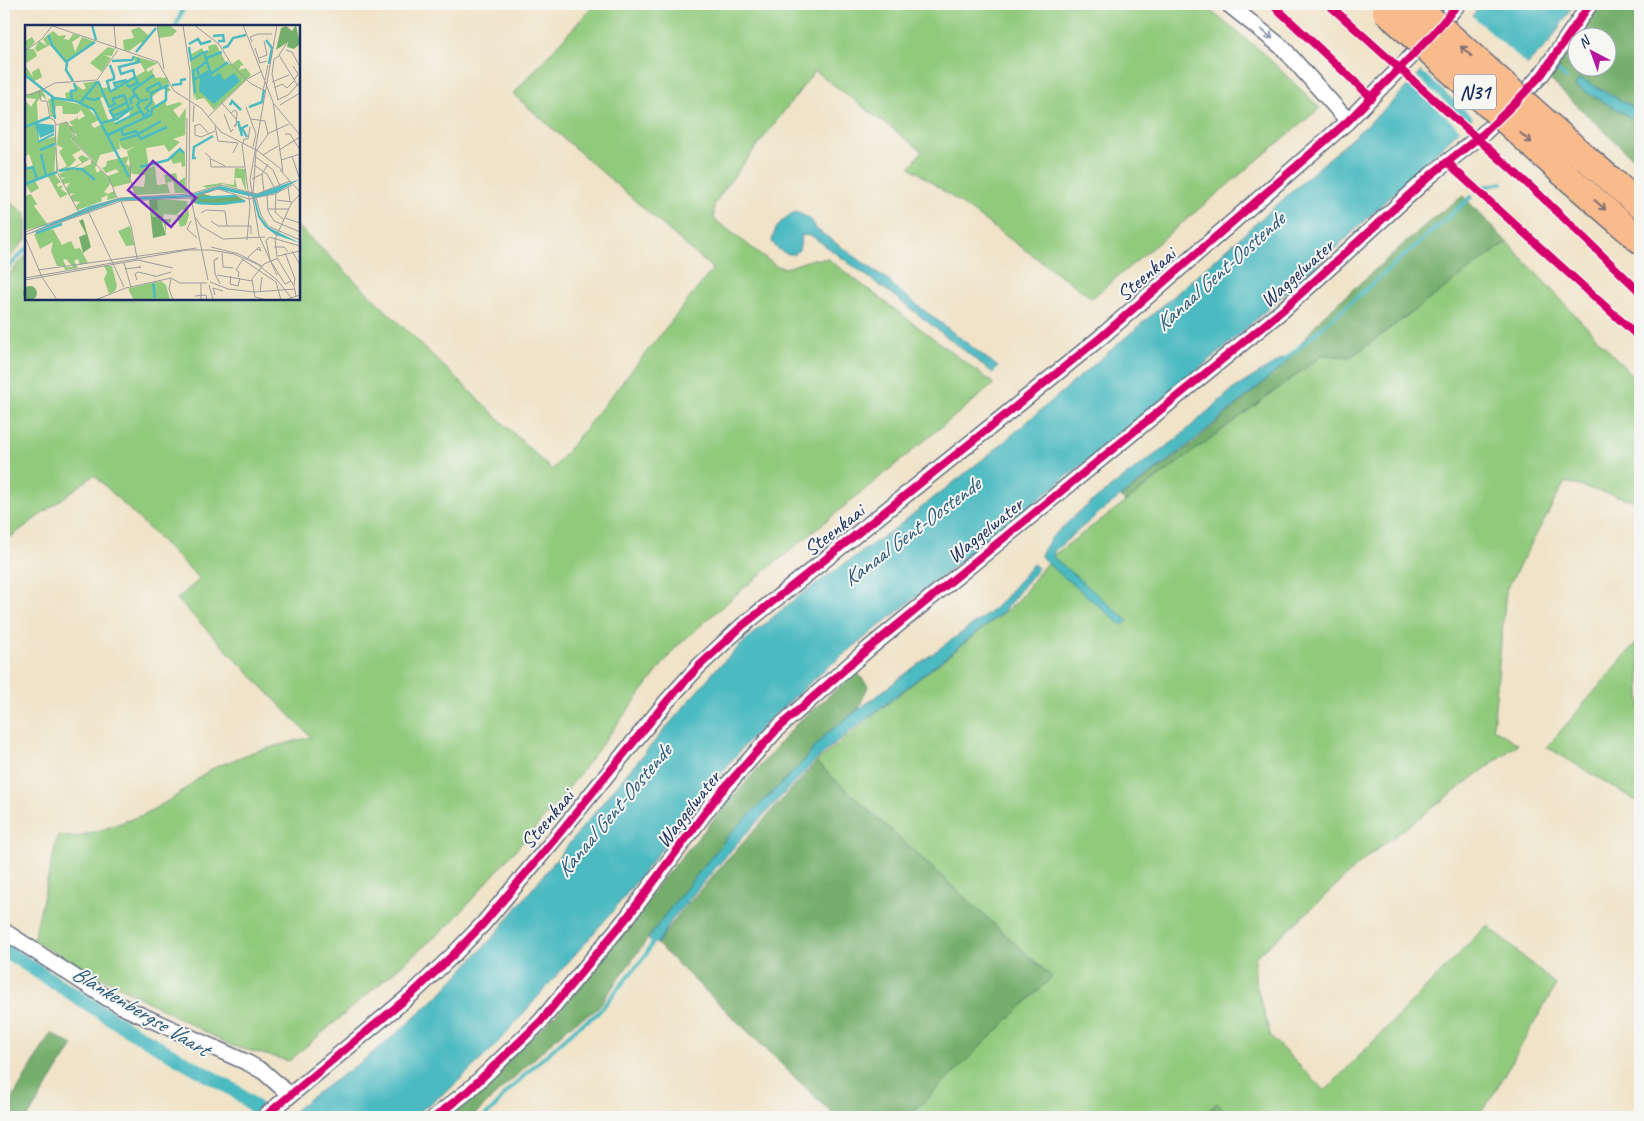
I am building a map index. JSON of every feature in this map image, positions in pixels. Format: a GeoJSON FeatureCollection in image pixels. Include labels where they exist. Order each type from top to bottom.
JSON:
{"type":"FeatureCollection","features":[{"type":"Feature","properties":{"kind":"highway","name":"N31"},"geometry":{"type":"LineString","coordinates":[[1414,4],[1640,205]]}},
{"type":"Feature","properties":{"kind":"highway","name":"N31"},"geometry":{"type":"LineString","coordinates":[[1382,8],[1640,240]]}},
{"type":"Feature","properties":{"kind":"street"},"geometry":{"type":"LineString","coordinates":[[1228,4],[1284,48],[1348,121]]}},
{"type":"Feature","properties":{"kind":"street","name":"Steenkaai"},"geometry":{"type":"LineString","coordinates":[[264,1117],[413,993],[453,955],[509,894],[667,701],[742,626],[1101,337],[1348,121],[1432,35],[1458,4]]}},
{"type":"Feature","properties":{"kind":"street","name":"Waggelwater"},"geometry":{"type":"LineString","coordinates":[[435,1117],[468,1091],[540,1022],[629,915],[720,794],[779,727],[868,649],[1284,309],[1432,174],[1483,134],[1516,103],[1542,74],[1590,4]]}},
{"type":"Feature","properties":{"kind":"street"},"geometry":{"type":"LineString","coordinates":[[4,931],[125,1008],[264,1072],[290,1095]]}},
{"type":"Feature","properties":{"kind":"green space"},"geometry":{"type":"Polygon","coordinates":[[[595,4],[1202,4],[1261,51],[1320,108],[1092,298],[910,167],[922,151],[815,71],[725,188],[714,205],[714,219],[776,266],[786,268],[813,259],[828,259],[994,384],[738,593],[675,648],[559,801],[449,925],[289,1061],[232,1046],[33,941],[58,835],[75,837],[145,814],[173,798],[211,769],[253,752],[311,737],[177,599],[200,579],[94,475],[4,542],[4,281],[25,256],[25,300],[300,300],[300,228],[552,470],[713,269],[513,94],[595,4]]]}},
{"type":"Feature","properties":{"kind":"green space"},"geometry":{"type":"Polygon","coordinates":[[[1594,4],[1640,4],[1640,111],[1587,82],[1575,86],[1640,122],[1640,165],[1547,77],[1566,47],[1566,78],[1616,78],[1616,28],[1579,28],[1594,4]]]}},
{"type":"Feature","properties":{"kind":"green space"},"geometry":{"type":"Polygon","coordinates":[[[1463,196],[1507,242],[1351,357],[1323,355],[1125,502],[1121,497],[1192,444],[1284,365],[1321,318],[1433,218],[1463,196]]]}},
{"type":"Feature","properties":{"kind":"green space"},"geometry":{"type":"Polygon","coordinates":[[[4,198],[25,213],[25,240],[4,264],[4,198]]]}},
{"type":"Feature","properties":{"kind":"green space"},"geometry":{"type":"Polygon","coordinates":[[[1507,242],[1640,384],[1640,502],[1565,482],[1506,590],[1493,728],[1518,744],[1368,856],[1289,929],[1255,957],[1255,980],[1271,1037],[1325,1091],[1487,925],[1556,985],[1490,1100],[1477,1117],[1231,1117],[1217,1103],[1202,1117],[908,1117],[1052,977],[816,762],[1018,601],[1051,557],[1323,355],[1351,357],[1507,242]]]}},
{"type":"Feature","properties":{"kind":"green space"},"geometry":{"type":"Polygon","coordinates":[[[1640,638],[1640,803],[1547,747],[1640,638]]]}},
{"type":"Feature","properties":{"kind":"green space"},"geometry":{"type":"Polygon","coordinates":[[[857,672],[868,686],[859,708],[825,735],[800,765],[729,835],[665,915],[596,1010],[568,1027],[472,1117],[449,1117],[556,1014],[596,968],[659,883],[797,723],[857,672]]]}},
{"type":"Feature","properties":{"kind":"green space"},"geometry":{"type":"Polygon","coordinates":[[[816,762],[1052,977],[908,1117],[836,1117],[657,944],[681,911],[816,762]]]}},
{"type":"Feature","properties":{"kind":"green space"},"geometry":{"type":"Polygon","coordinates":[[[51,1033],[73,1045],[28,1117],[4,1117],[4,1113],[51,1033]]]}},
{"type":"Feature","properties":{"kind":"green space"},"geometry":{"type":"Polygon","coordinates":[[[1217,1103],[1231,1117],[1202,1117],[1217,1103]]]}},
{"type":"Feature","properties":{"kind":"water","name":"Kanaal Gent-Oostende"},"geometry":{"type":"Polygon","coordinates":[[[1482,4],[1574,4],[1549,43],[1351,234],[1223,349],[1104,447],[828,667],[771,718],[723,771],[613,911],[493,1048],[451,1088],[412,1117],[286,1117],[364,1060],[401,1030],[441,993],[493,937],[608,796],[716,669],[749,637],[795,599],[898,526],[992,452],[1175,295],[1387,107],[1445,48],[1482,4]]]}},
{"type":"Feature","properties":{"kind":"water"},"geometry":{"type":"Polygon","coordinates":[[[1579,79],[1640,111],[1640,122],[1575,86],[1579,79]]]}},
{"type":"Feature","properties":{"kind":"water"},"geometry":{"type":"Polygon","coordinates":[[[795,212],[808,218],[816,229],[888,280],[899,291],[998,367],[993,373],[897,298],[812,236],[802,235],[799,250],[795,254],[784,253],[779,250],[772,242],[775,232],[786,218],[795,212]]]}},
{"type":"Feature","properties":{"kind":"water"},"geometry":{"type":"Polygon","coordinates":[[[1285,357],[1287,361],[1284,365],[1186,447],[1100,512],[1054,551],[1053,557],[1128,621],[1122,625],[1048,564],[1041,556],[1051,538],[1079,512],[1174,441],[1232,390],[1285,357]]]}},
{"type":"Feature","properties":{"kind":"water"},"geometry":{"type":"Polygon","coordinates":[[[1033,564],[1038,568],[1002,613],[833,745],[814,762],[739,841],[673,918],[657,944],[648,939],[729,835],[800,765],[825,735],[989,613],[1004,599],[1033,564]]]}},
{"type":"Feature","properties":{"kind":"pier"},"geometry":{"type":"Polygon","coordinates":[[[1470,14],[1528,66],[1475,119],[1420,70],[1443,47],[1470,14]]]}},
{"type":"Feature","properties":{"kind":"pier"},"geometry":{"type":"Polygon","coordinates":[[[1415,75],[1469,124],[1462,131],[1408,82],[1415,75]]]}},
{"type":"Feature","properties":{"kind":"waterway"},"geometry":{"type":"LineString","coordinates":[[176,25],[185,4]]}},
{"type":"Feature","properties":{"kind":"waterway"},"geometry":{"type":"LineString","coordinates":[[1558,71],[1566,78]]}},
{"type":"Feature","properties":{"kind":"waterway"},"geometry":{"type":"LineString","coordinates":[[1484,187],[1502,183]]}},
{"type":"Feature","properties":{"kind":"waterway"},"geometry":{"type":"LineString","coordinates":[[1286,359],[1471,197]]}},
{"type":"Feature","properties":{"kind":"waterway"},"geometry":{"type":"LineString","coordinates":[[4,272],[25,250]]}},
{"type":"Feature","properties":{"kind":"waterway"},"geometry":{"type":"LineString","coordinates":[[484,1117],[533,1067],[578,1027],[597,1014],[645,956],[653,942]]}},
{"type":"Feature","properties":{"kind":"waterway","name":"Blankenbergse Vaart"},"geometry":{"type":"LineString","coordinates":[[4,950],[124,1027],[235,1091],[255,1107]]}},
{"type":"Feature","properties":{"kind":"cycle path"},"geometry":{"type":"LineString","coordinates":[[1272,4],[1372,98]]}},
{"type":"Feature","properties":{"kind":"cycle path"},"geometry":{"type":"LineString","coordinates":[[1328,4],[1541,196],[1640,292]]}},
{"type":"Feature","properties":{"kind":"cycle path"},"geometry":{"type":"LineString","coordinates":[[264,1117],[413,993],[483,924],[667,701],[699,666],[742,626],[1101,337],[1348,121],[1432,35],[1458,4]]}},
{"type":"Feature","properties":{"kind":"cycle path"},"geometry":{"type":"LineString","coordinates":[[435,1117],[468,1091],[540,1022],[629,915],[719,794],[779,727],[868,649],[1284,309],[1432,174],[1483,134],[1542,74],[1590,4]]}},
{"type":"Feature","properties":{"kind":"cycle path"},"geometry":{"type":"LineString","coordinates":[[1448,162],[1640,338]]}}]}
